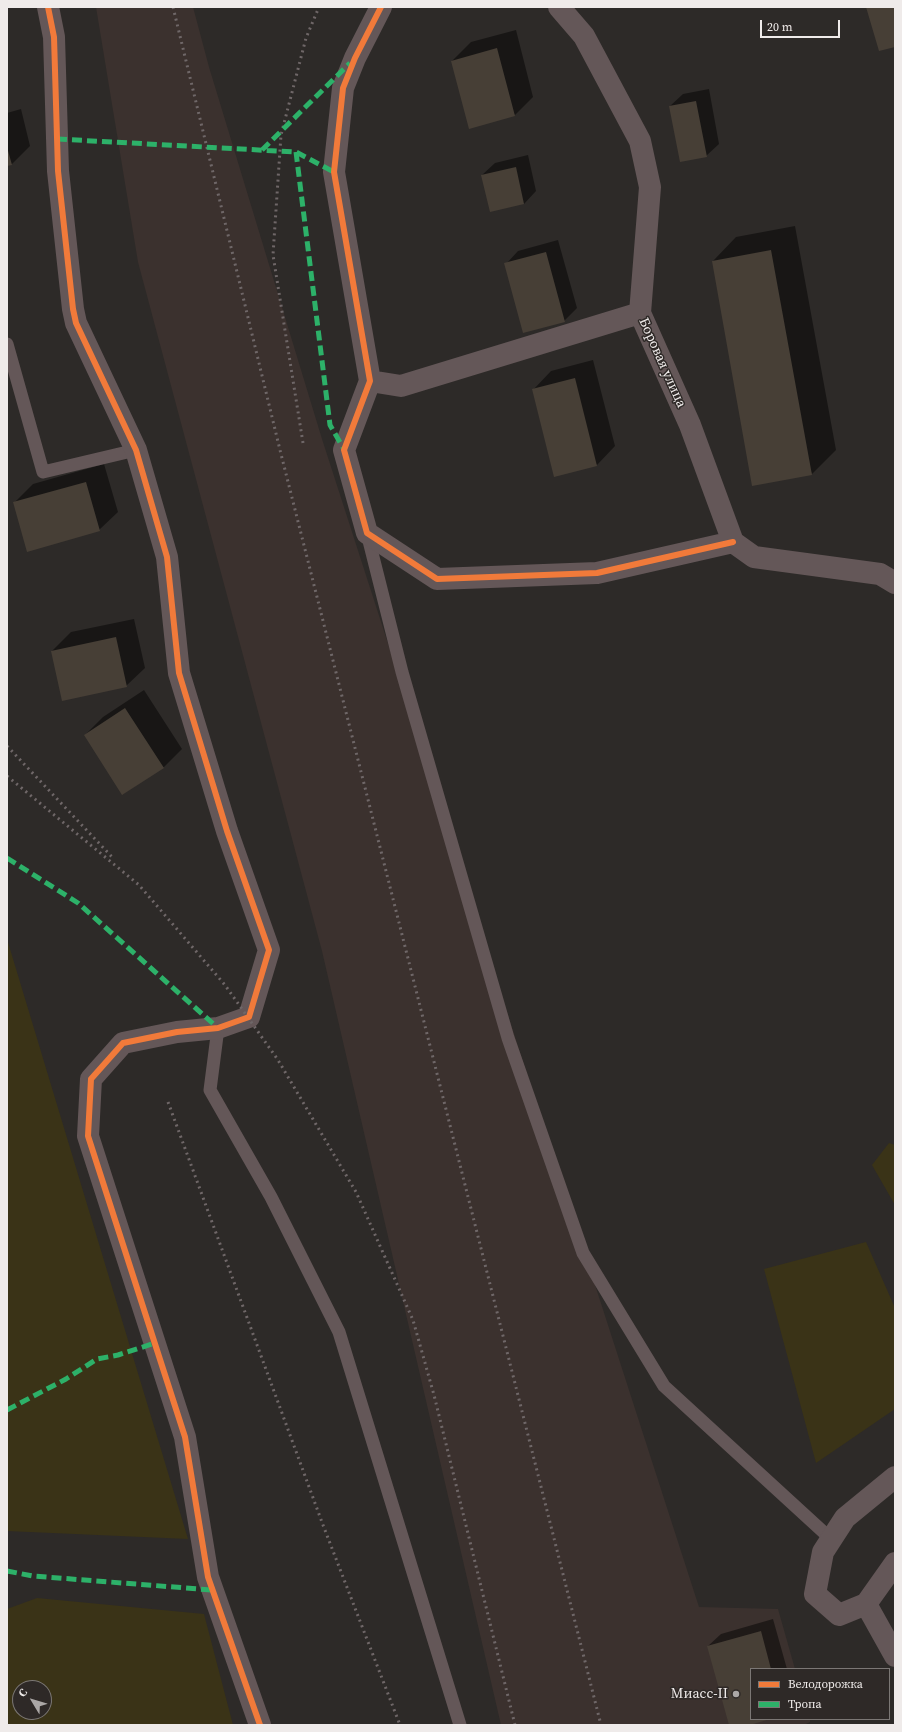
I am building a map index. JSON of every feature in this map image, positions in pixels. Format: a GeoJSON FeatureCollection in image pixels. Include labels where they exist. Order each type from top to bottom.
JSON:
{"type":"FeatureCollection","features":[{"type":"Feature","properties":{"kind":"street"},"geometry":{"type":"LineString","coordinates":[[48,7],[54,37],[58,171],[73,309],[76,323],[136,450],[167,557],[179,673],[227,831],[269,950],[249,1017],[218,1028],[177,1032],[123,1043],[91,1079],[88,1136],[185,1437],[208,1577],[260,1725]]}},
{"type":"Feature","properties":{"kind":"street"},"geometry":{"type":"LineString","coordinates":[[381,7],[355,58],[343,88],[334,172],[370,381],[344,450],[367,533],[437,579],[597,573],[734,542],[754,557],[880,574],[895,583]]}},
{"type":"Feature","properties":{"kind":"street","name":"Боровая улица"},"geometry":{"type":"LineString","coordinates":[[559,7],[584,36],[640,142],[650,187],[640,313],[690,425],[734,542]]}},
{"type":"Feature","properties":{"kind":"street"},"geometry":{"type":"LineString","coordinates":[[370,381],[401,386],[640,313]]}},
{"type":"Feature","properties":{"kind":"street"},"geometry":{"type":"LineString","coordinates":[[895,1477],[845,1518],[823,1552],[815,1594],[839,1615],[866,1604],[895,1563]]}},
{"type":"Feature","properties":{"kind":"street"},"geometry":{"type":"LineString","coordinates":[[866,1604],[895,1656]]}},
{"type":"Feature","properties":{"kind":"lane"},"geometry":{"type":"LineString","coordinates":[[7,344],[43,472],[136,450]]}},
{"type":"Feature","properties":{"kind":"lane"},"geometry":{"type":"LineString","coordinates":[[367,533],[402,672],[508,1038],[583,1254],[664,1386],[831,1539]]}},
{"type":"Feature","properties":{"kind":"lane"},"geometry":{"type":"LineString","coordinates":[[218,1028],[210,1090],[271,1197],[339,1332],[460,1725]]}},
{"type":"Feature","properties":{"kind":"shaded area"},"geometry":{"type":"Polygon","coordinates":[[[96,7],[193,7],[209,67],[322,439],[699,1607],[778,1609],[795,1668],[750,1668],[750,1720],[810,1720],[810,1722],[804,1725],[501,1725],[322,951],[138,262],[96,7]]]}},
{"type":"Feature","properties":{"kind":"shaded area"},"geometry":{"type":"Polygon","coordinates":[[[7,939],[188,1539],[7,1531],[7,939]]]}},
{"type":"Feature","properties":{"kind":"shaded area"},"geometry":{"type":"Polygon","coordinates":[[[889,1143],[895,1145],[895,1205],[872,1165],[889,1143]]]}},
{"type":"Feature","properties":{"kind":"shaded area"},"geometry":{"type":"Polygon","coordinates":[[[866,1242],[895,1308],[895,1409],[816,1463],[764,1269],[866,1242]]]}},
{"type":"Feature","properties":{"kind":"shaded area"},"geometry":{"type":"Polygon","coordinates":[[[37,1598],[204,1614],[233,1725],[7,1725],[7,1609],[37,1598]]]}},
{"type":"Feature","properties":{"kind":"building"},"geometry":{"type":"Polygon","coordinates":[[[866,7],[895,7],[895,47],[879,51],[866,7]]]}},
{"type":"Feature","properties":{"kind":"building"},"geometry":{"type":"Polygon","coordinates":[[[497,48],[515,116],[469,129],[451,61],[497,48]]]}},
{"type":"Feature","properties":{"kind":"building"},"geometry":{"type":"Polygon","coordinates":[[[696,101],[707,157],[680,162],[669,106],[696,101]]]}},
{"type":"Feature","properties":{"kind":"building"},"geometry":{"type":"Polygon","coordinates":[[[7,147],[12,165],[7,166],[7,147]]]}},
{"type":"Feature","properties":{"kind":"building"},"geometry":{"type":"Polygon","coordinates":[[[516,167],[524,204],[490,212],[481,175],[516,167]]]}},
{"type":"Feature","properties":{"kind":"building"},"geometry":{"type":"Polygon","coordinates":[[[771,250],[812,475],[752,486],[712,261],[771,250]]]}},
{"type":"Feature","properties":{"kind":"building"},"geometry":{"type":"Polygon","coordinates":[[[546,252],[565,322],[523,333],[504,263],[546,252]]]}},
{"type":"Feature","properties":{"kind":"building"},"geometry":{"type":"Polygon","coordinates":[[[575,378],[597,466],[554,477],[532,389],[575,378]]]}},
{"type":"Feature","properties":{"kind":"building"},"geometry":{"type":"Polygon","coordinates":[[[86,482],[100,531],[27,552],[13,502],[86,482]]]}},
{"type":"Feature","properties":{"kind":"building"},"geometry":{"type":"Polygon","coordinates":[[[116,637],[127,687],[62,701],[51,651],[116,637]]]}},
{"type":"Feature","properties":{"kind":"building"},"geometry":{"type":"Polygon","coordinates":[[[125,708],[164,768],[122,795],[84,735],[125,708]]]}},
{"type":"Feature","properties":{"kind":"building","name":"Миасс-II"},"geometry":{"type":"Polygon","coordinates":[[[761,1631],[771,1668],[750,1668],[750,1720],[767,1720],[750,1725],[729,1725],[707,1646],[761,1631]]]}},
{"type":"Feature","properties":{"kind":"railway"},"geometry":{"type":"LineString","coordinates":[[173,7],[280,450],[601,1725]]}},
{"type":"Feature","properties":{"kind":"railway"},"geometry":{"type":"LineString","coordinates":[[303,443],[273,255],[281,135],[306,38],[319,7]]}},
{"type":"Feature","properties":{"kind":"railway"},"geometry":{"type":"LineString","coordinates":[[7,746],[113,858]]}},
{"type":"Feature","properties":{"kind":"railway"},"geometry":{"type":"LineString","coordinates":[[7,776],[139,885],[225,985],[278,1060],[356,1192],[413,1320],[434,1395],[515,1725]]}},
{"type":"Feature","properties":{"kind":"railway"},"geometry":{"type":"LineString","coordinates":[[168,1102],[323,1525],[400,1725]]}},
{"type":"Feature","properties":{"kind":"marked path"},"geometry":{"type":"LineString","coordinates":[[262,150],[350,63]]}},
{"type":"Feature","properties":{"kind":"marked path"},"geometry":{"type":"LineString","coordinates":[[57,139],[296,152],[334,172]]}},
{"type":"Feature","properties":{"kind":"marked path"},"geometry":{"type":"LineString","coordinates":[[296,152],[330,425],[345,451]]}},
{"type":"Feature","properties":{"kind":"marked path"},"geometry":{"type":"LineString","coordinates":[[7,858],[78,903],[218,1028]]}},
{"type":"Feature","properties":{"kind":"marked path"},"geometry":{"type":"LineString","coordinates":[[7,1410],[66,1379],[97,1359],[118,1355],[155,1343]]}},
{"type":"Feature","properties":{"kind":"marked path"},"geometry":{"type":"LineString","coordinates":[[7,1571],[33,1576],[212,1590]]}},
{"type":"Feature","properties":{"kind":"cycle path"},"geometry":{"type":"LineString","coordinates":[[48,7],[54,37],[58,171],[73,309],[76,323],[136,450],[167,557],[179,673],[227,831],[269,950],[249,1017],[218,1028],[177,1032],[123,1043],[91,1079],[88,1136],[185,1437],[208,1577],[260,1725]]}},
{"type":"Feature","properties":{"kind":"cycle path"},"geometry":{"type":"LineString","coordinates":[[381,7],[355,58],[343,88],[334,172],[370,381],[344,450],[367,533],[437,579],[597,573],[733,542]]}},
{"type":"Feature","properties":{"kind":"place","name":"Миасс-II"},"geometry":{"type":"Point","coordinates":[736,1694]}}]}
